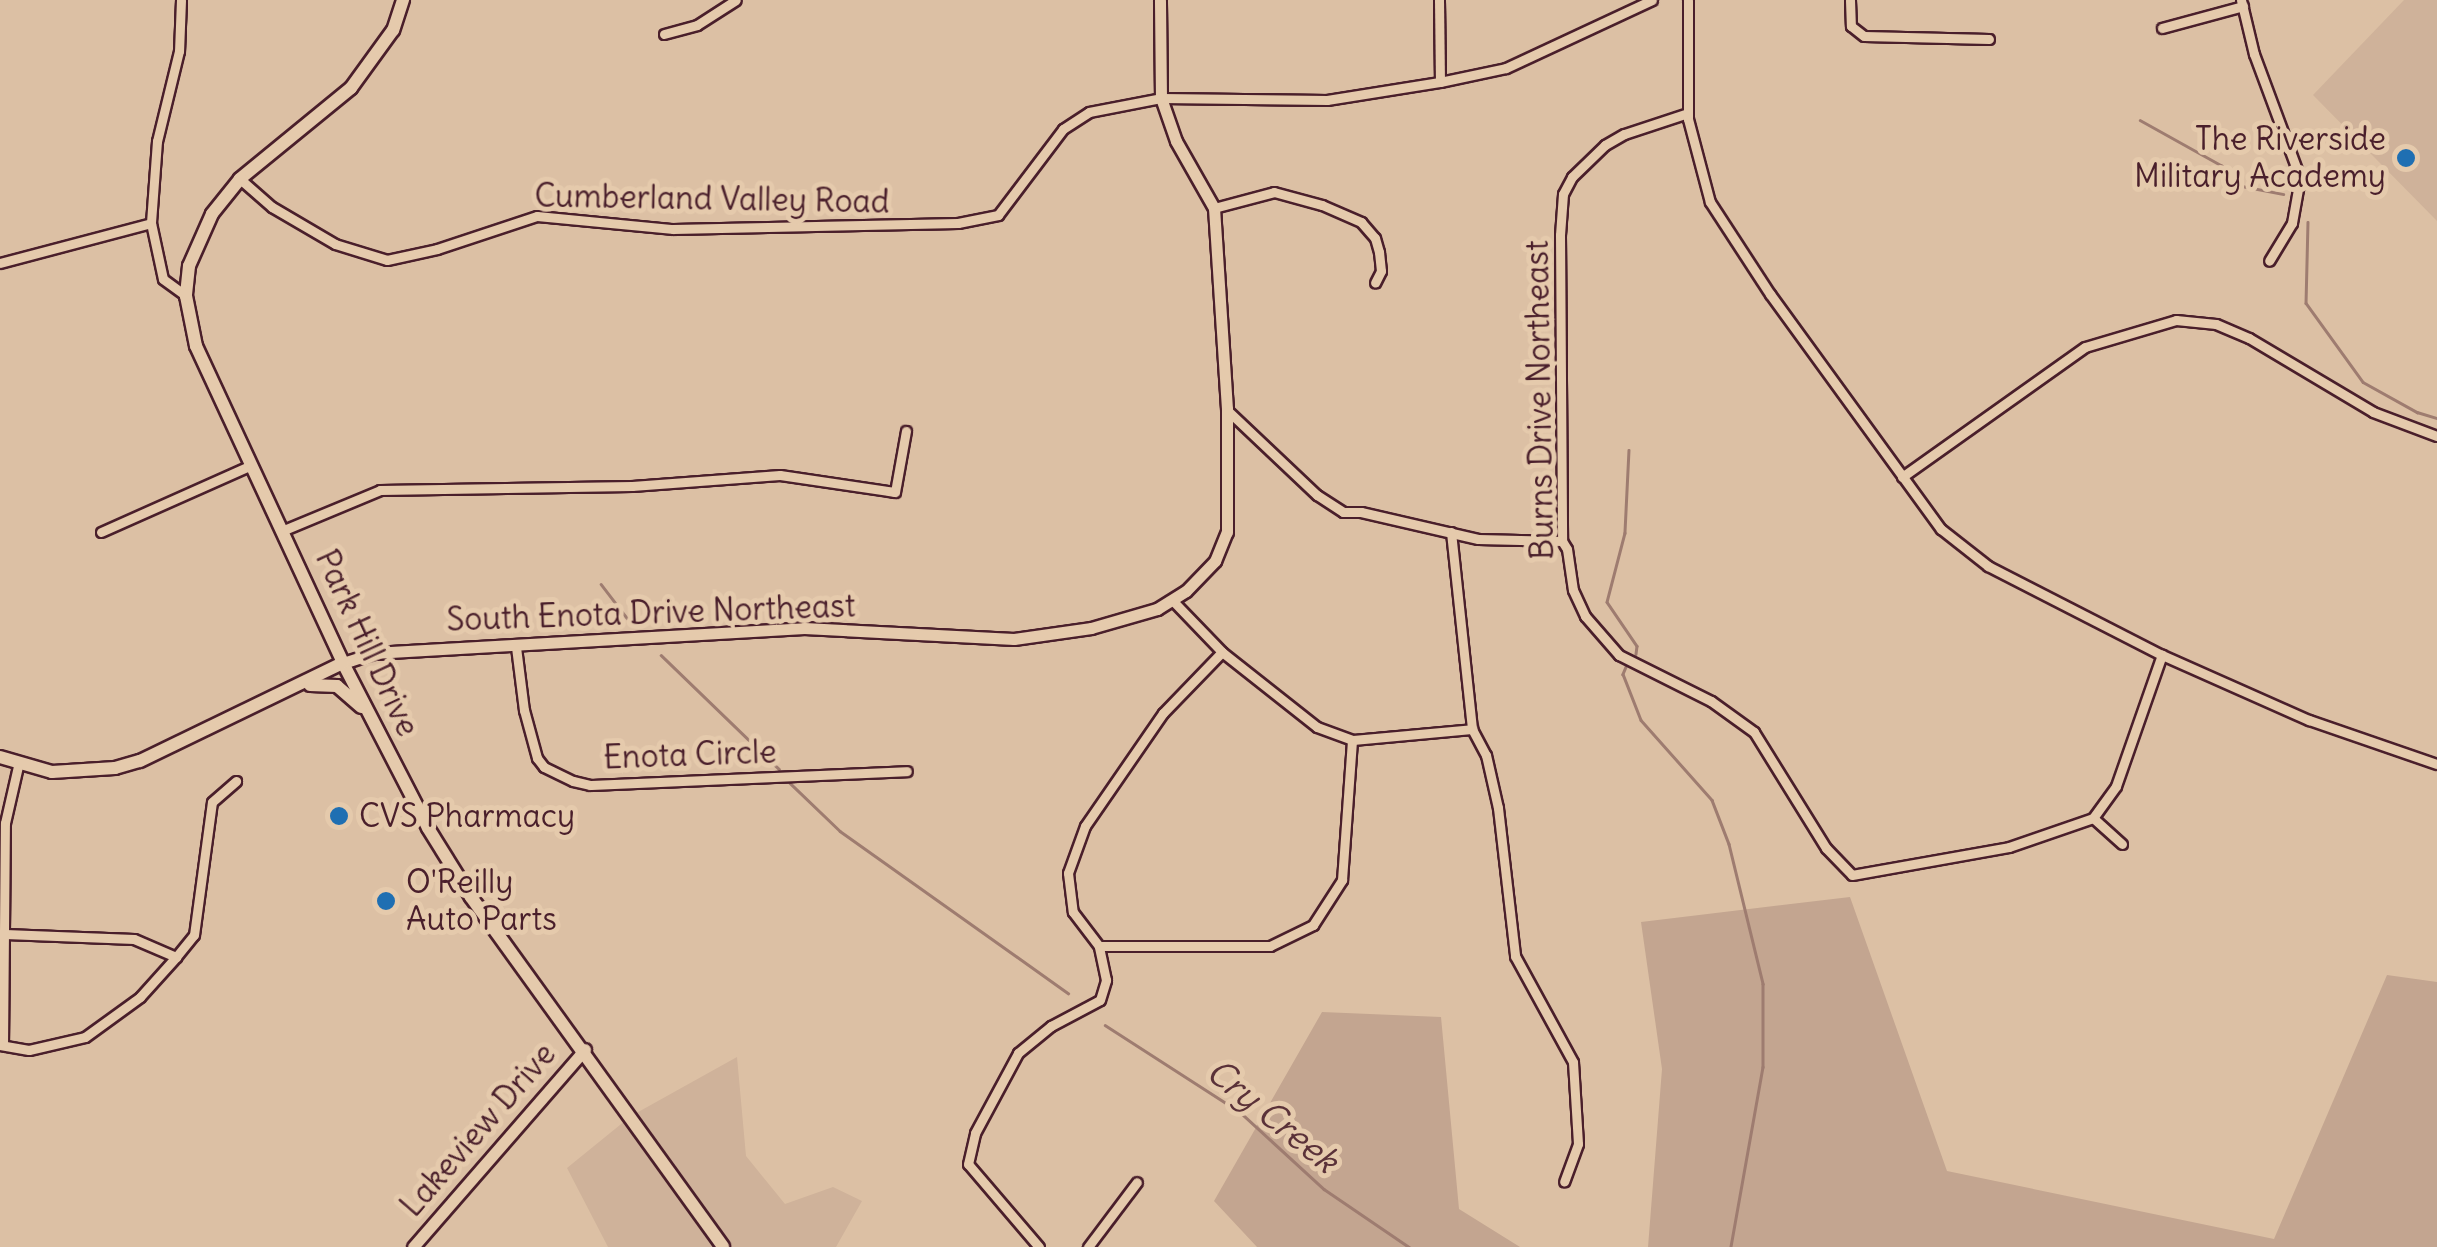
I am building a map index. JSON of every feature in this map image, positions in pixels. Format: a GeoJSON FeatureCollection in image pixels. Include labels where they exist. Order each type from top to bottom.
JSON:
{"type":"FeatureCollection","features":[{"type":"Feature","properties":{"kind":"main road"},"geometry":{"type":"LineString","coordinates":[[186,296],[188,266],[202,234],[240,179],[328,111],[351,88],[393,30],[403,0]]}},
{"type":"Feature","properties":{"kind":"main road","name":"Park Hill Drive"},"geometry":{"type":"LineString","coordinates":[[186,296],[200,364],[248,466],[284,530],[368,714],[471,897],[723,1247]]}},
{"type":"Feature","properties":{"kind":"main road","name":"South Enota Drive Northeast"},"geometry":{"type":"LineString","coordinates":[[0,757],[52,772],[114,768],[140,761],[343,663]]}},
{"type":"Feature","properties":{"kind":"main road"},"geometry":{"type":"LineString","coordinates":[[293,689],[316,683],[337,686],[368,714]]}},
{"type":"Feature","properties":{"kind":"street","name":"Park Hill Drive"},"geometry":{"type":"LineString","coordinates":[[180,0],[179,52],[157,141],[151,223],[163,279],[186,296]]}},
{"type":"Feature","properties":{"kind":"street"},"geometry":{"type":"LineString","coordinates":[[664,34],[697,25],[736,0]]}},
{"type":"Feature","properties":{"kind":"street"},"geometry":{"type":"LineString","coordinates":[[1160,0],[1161,98],[1176,140],[1214,208],[1274,192],[1322,205],[1361,222],[1375,238],[1379,252],[1381,271],[1376,283]]}},
{"type":"Feature","properties":{"kind":"street"},"geometry":{"type":"LineString","coordinates":[[1439,0],[1440,82]]}},
{"type":"Feature","properties":{"kind":"street","name":"Cumberland Valley Road"},"geometry":{"type":"LineString","coordinates":[[240,179],[272,207],[335,244],[387,260],[437,249],[537,216],[673,230],[958,224],[998,215],[1072,121],[1114,105],[1161,98],[1327,100],[1440,82],[1506,68],[1652,0]]}},
{"type":"Feature","properties":{"kind":"street"},"geometry":{"type":"LineString","coordinates":[[1688,0],[1688,113],[1710,202],[1748,264],[1941,529],[1964,550],[2162,655],[2308,720],[2437,764]]}},
{"type":"Feature","properties":{"kind":"street"},"geometry":{"type":"LineString","coordinates":[[1850,0],[1851,26],[1864,36],[1988,38]]}},
{"type":"Feature","properties":{"kind":"street"},"geometry":{"type":"LineString","coordinates":[[2162,28],[2242,3],[2254,54],[2300,178],[2292,224],[2269,260]]}},
{"type":"Feature","properties":{"kind":"street","name":"Burns Drive Northeast"},"geometry":{"type":"LineString","coordinates":[[1688,113],[1624,134],[1605,145],[1572,177],[1564,194],[1560,235],[1562,541],[1568,548],[1573,590],[1600,638],[1618,654],[1710,702],[1754,732],[1841,866],[1852,874],[2009,847],[2093,818]]}},
{"type":"Feature","properties":{"kind":"street","name":"South Enota Drive Northeast"},"geometry":{"type":"LineString","coordinates":[[343,663],[373,653],[804,628],[1014,639],[1091,628],[1174,601],[1216,562],[1228,532],[1227,410],[1214,208]]}},
{"type":"Feature","properties":{"kind":"street"},"geometry":{"type":"LineString","coordinates":[[0,263],[151,223]]}},
{"type":"Feature","properties":{"kind":"street"},"geometry":{"type":"LineString","coordinates":[[1902,476],[2084,348],[2176,320],[2216,324],[2248,338],[2373,412],[2437,436]]}},
{"type":"Feature","properties":{"kind":"street"},"geometry":{"type":"LineString","coordinates":[[1227,410],[1334,508],[1478,538],[1562,541]]}},
{"type":"Feature","properties":{"kind":"street"},"geometry":{"type":"LineString","coordinates":[[284,530],[380,490],[632,486],[780,475],[896,492],[906,432]]}},
{"type":"Feature","properties":{"kind":"street"},"geometry":{"type":"LineString","coordinates":[[100,532],[248,466]]}},
{"type":"Feature","properties":{"kind":"street"},"geometry":{"type":"LineString","coordinates":[[1450,532],[1472,729],[1486,755],[1498,808],[1515,956],[1573,1062],[1578,1144],[1564,1182]]}},
{"type":"Feature","properties":{"kind":"street"},"geometry":{"type":"LineString","coordinates":[[1174,601],[1222,652],[1318,727],[1352,740],[1472,729]]}},
{"type":"Feature","properties":{"kind":"street","name":"Enota Circle"},"geometry":{"type":"LineString","coordinates":[[516,647],[524,710],[537,758],[544,768],[573,782],[590,785],[908,771]]}},
{"type":"Feature","properties":{"kind":"street"},"geometry":{"type":"LineString","coordinates":[[1039,1247],[968,1164],[975,1132],[1018,1053],[1050,1026],[1100,1000],[1106,980],[1100,946],[1073,912],[1068,873],[1084,826],[1162,713],[1222,652]]}},
{"type":"Feature","properties":{"kind":"street"},"geometry":{"type":"LineString","coordinates":[[2122,844],[2093,818],[2116,786],[2162,655]]}},
{"type":"Feature","properties":{"kind":"street"},"geometry":{"type":"LineString","coordinates":[[1100,946],[1270,946],[1313,925],[1342,880],[1352,740]]}},
{"type":"Feature","properties":{"kind":"street"},"geometry":{"type":"LineString","coordinates":[[19,762],[5,823],[1,1045],[29,1050],[85,1037],[140,997],[194,935],[212,802],[236,781]]}},
{"type":"Feature","properties":{"kind":"street"},"geometry":{"type":"LineString","coordinates":[[4,934],[134,940],[176,957]]}},
{"type":"Feature","properties":{"kind":"street","name":"Lakeview Drive"},"geometry":{"type":"LineString","coordinates":[[413,1247],[584,1049]]}},
{"type":"Feature","properties":{"kind":"street"},"geometry":{"type":"LineString","coordinates":[[1088,1247],[1136,1182]]}},
{"type":"Feature","properties":{"kind":"shaded area","name":"The Riverside Military Academy"},"geometry":{"type":"Polygon","coordinates":[[[2404,0],[2437,0],[2437,221],[2313,95],[2404,0]]]}},
{"type":"Feature","properties":{"kind":"shaded area"},"geometry":{"type":"Polygon","coordinates":[[[1850,897],[1947,1171],[2274,1239],[2387,975],[2437,982],[2437,1247],[1648,1247],[1662,1069],[1641,922],[1850,897]]]}},
{"type":"Feature","properties":{"kind":"shaded area"},"geometry":{"type":"Polygon","coordinates":[[[1322,1012],[1441,1017],[1459,1209],[1520,1247],[1257,1247],[1214,1201],[1322,1012]]]}},
{"type":"Feature","properties":{"kind":"shaded area"},"geometry":{"type":"Polygon","coordinates":[[[737,1057],[746,1156],[785,1204],[833,1187],[862,1201],[836,1247],[608,1247],[567,1168],[631,1116],[737,1057]]]}},
{"type":"Feature","properties":{"kind":"waterway"},"geometry":{"type":"LineString","coordinates":[[2140,120],[2221,165],[2242,186],[2283,194]]}},
{"type":"Feature","properties":{"kind":"waterway"},"geometry":{"type":"LineString","coordinates":[[2308,222],[2306,303],[2363,382],[2417,412],[2437,418]]}},
{"type":"Feature","properties":{"kind":"waterway"},"geometry":{"type":"LineString","coordinates":[[1629,450],[1625,533],[1607,602],[1637,646],[1636,654]]}},
{"type":"Feature","properties":{"kind":"waterway","name":"Cry Creek"},"geometry":{"type":"LineString","coordinates":[[601,584],[627,618]]}},
{"type":"Feature","properties":{"kind":"waterway","name":"Cry Creek"},"geometry":{"type":"LineString","coordinates":[[661,655],[779,769]]}},
{"type":"Feature","properties":{"kind":"waterway"},"geometry":{"type":"LineString","coordinates":[[1626,667],[1623,674],[1641,720],[1712,800],[1729,844],[1763,984],[1763,1067],[1731,1247]]}},
{"type":"Feature","properties":{"kind":"waterway","name":"Cry Creek"},"geometry":{"type":"LineString","coordinates":[[790,783],[840,831],[1068,993]]}},
{"type":"Feature","properties":{"kind":"waterway","name":"Cry Creek"},"geometry":{"type":"LineString","coordinates":[[1105,1025],[1240,1112],[1324,1189],[1409,1247]]}},
{"type":"Feature","properties":{"kind":"place","name":"The Riverside Military Academy"},"geometry":{"type":"Point","coordinates":[2406,158]}},
{"type":"Feature","properties":{"kind":"place","name":"CVS Pharmacy"},"geometry":{"type":"Point","coordinates":[339,816]}},
{"type":"Feature","properties":{"kind":"place","name":"O'Reilly Auto Parts"},"geometry":{"type":"Point","coordinates":[386,901]}}]}
